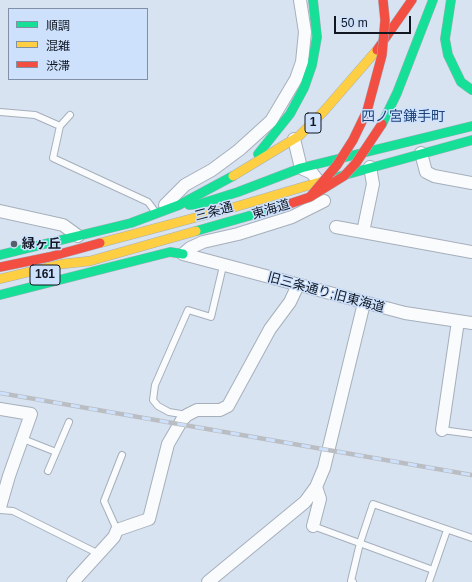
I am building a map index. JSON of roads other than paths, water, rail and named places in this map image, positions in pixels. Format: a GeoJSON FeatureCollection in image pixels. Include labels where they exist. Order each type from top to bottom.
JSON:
{"type":"FeatureCollection","features":[{"type":"Feature","properties":{"kind":"main road"},"geometry":{"type":"LineString","coordinates":[[239,173],[276,134],[290,114],[304,88],[312,65],[317,37],[313,0]]}},
{"type":"Feature","properties":{"kind":"main road"},"geometry":{"type":"LineString","coordinates":[[310,197],[341,158],[353,140],[367,111],[375,86],[382,55],[385,20],[383,0]]}},
{"type":"Feature","properties":{"kind":"main road","name":"1"},"geometry":{"type":"LineString","coordinates":[[0,256],[131,223],[179,205],[239,173],[294,139],[324,111],[368,62],[396,25],[412,0]]}},
{"type":"Feature","properties":{"kind":"main road","name":"東海道"},"geometry":{"type":"LineString","coordinates":[[0,279],[62,264],[90,261],[280,207],[310,197],[328,187],[344,176],[360,158],[382,124],[397,93],[433,0]]}},
{"type":"Feature","properties":{"kind":"main road"},"geometry":{"type":"LineString","coordinates":[[451,0],[445,39],[448,55],[461,82],[472,90]]}},
{"type":"Feature","properties":{"kind":"main road","name":"三条通"},"geometry":{"type":"LineString","coordinates":[[179,205],[200,204],[301,168],[472,126]]}},
{"type":"Feature","properties":{"kind":"main road","name":"三条通"},"geometry":{"type":"LineString","coordinates":[[0,273],[49,257],[234,207],[366,168],[472,140]]}},
{"type":"Feature","properties":{"kind":"main road"},"geometry":{"type":"LineString","coordinates":[[0,295],[170,252],[183,254]]}},
{"type":"Feature","properties":{"kind":"main road","name":"三条通"},"geometry":{"type":"LineString","coordinates":[[0,267],[49,257]]}},
{"type":"Feature","properties":{"kind":"main road","name":"161"},"geometry":{"type":"LineString","coordinates":[[0,286],[63,270],[90,261]]}},
{"type":"Feature","properties":{"kind":"main road"},"geometry":{"type":"LineString","coordinates":[[0,289],[28,279]]}},
{"type":"Feature","properties":{"kind":"street"},"geometry":{"type":"LineString","coordinates":[[157,213],[185,185],[212,170],[239,150],[271,121],[296,79],[302,62],[305,32],[300,0]]}},
{"type":"Feature","properties":{"kind":"street"},"geometry":{"type":"LineString","coordinates":[[294,139],[301,168],[312,173],[319,182]]}},
{"type":"Feature","properties":{"kind":"street"},"geometry":{"type":"LineString","coordinates":[[421,153],[426,172],[434,176],[472,183]]}},
{"type":"Feature","properties":{"kind":"street"},"geometry":{"type":"LineString","coordinates":[[183,254],[190,248],[203,242],[262,227],[292,217],[309,209],[347,186],[366,168],[372,184],[363,232]]}},
{"type":"Feature","properties":{"kind":"street"},"geometry":{"type":"LineString","coordinates":[[0,211],[63,225],[78,236]]}},
{"type":"Feature","properties":{"kind":"street"},"geometry":{"type":"LineString","coordinates":[[336,227],[472,252]]}},
{"type":"Feature","properties":{"kind":"street","name":"旧三条通り;旧東海道"},"geometry":{"type":"LineString","coordinates":[[183,254],[223,266],[405,313],[472,323]]}},
{"type":"Feature","properties":{"kind":"street"},"geometry":{"type":"LineString","coordinates":[[73,582],[114,537],[117,530],[149,519],[168,444],[187,415],[197,410],[220,410],[228,406],[270,329],[290,302],[298,285]]}},
{"type":"Feature","properties":{"kind":"street"},"geometry":{"type":"LineString","coordinates":[[208,582],[305,502],[316,487],[324,468],[364,303]]}},
{"type":"Feature","properties":{"kind":"street"},"geometry":{"type":"LineString","coordinates":[[442,430],[458,321]]}},
{"type":"Feature","properties":{"kind":"street"},"geometry":{"type":"LineString","coordinates":[[0,409],[31,414],[0,506]]}},
{"type":"Feature","properties":{"kind":"street"},"geometry":{"type":"LineString","coordinates":[[314,526],[320,499],[316,487]]}},
{"type":"Feature","properties":{"kind":"lane"},"geometry":{"type":"LineString","coordinates":[[0,112],[35,115],[60,126]]}},
{"type":"Feature","properties":{"kind":"lane"},"geometry":{"type":"LineString","coordinates":[[70,115],[60,126],[53,158],[148,202],[157,213]]}},
{"type":"Feature","properties":{"kind":"lane"},"geometry":{"type":"LineString","coordinates":[[187,415],[169,412],[158,406],[153,400],[155,385],[188,310],[211,318],[223,266]]}},
{"type":"Feature","properties":{"kind":"lane"},"geometry":{"type":"LineString","coordinates":[[48,471],[69,422]]}},
{"type":"Feature","properties":{"kind":"lane"},"geometry":{"type":"LineString","coordinates":[[442,430],[472,434]]}},
{"type":"Feature","properties":{"kind":"lane"},"geometry":{"type":"LineString","coordinates":[[23,439],[56,452]]}},
{"type":"Feature","properties":{"kind":"lane"},"geometry":{"type":"LineString","coordinates":[[117,530],[104,501],[122,455]]}},
{"type":"Feature","properties":{"kind":"lane"},"geometry":{"type":"LineString","coordinates":[[353,582],[351,581],[360,543],[373,504],[472,538]]}},
{"type":"Feature","properties":{"kind":"lane"},"geometry":{"type":"LineString","coordinates":[[0,510],[13,511],[99,554]]}},
{"type":"Feature","properties":{"kind":"lane"},"geometry":{"type":"LineString","coordinates":[[314,526],[433,570]]}},
{"type":"Feature","properties":{"kind":"lane"},"geometry":{"type":"LineString","coordinates":[[429,582],[447,530]]}},
{"type":"Feature","properties":{"kind":"railway"},"geometry":{"type":"LineString","coordinates":[[0,393],[472,475]]}},
{"type":"Feature","properties":{"kind":"place","name":"緑ヶ丘"},"geometry":{"type":"Point","coordinates":[14,244]}},
{"type":"Feature","properties":{"kind":"district","name":"四ノ宮鎌手町"},"geometry":{"type":"Point","coordinates":[403,117]}}]}
